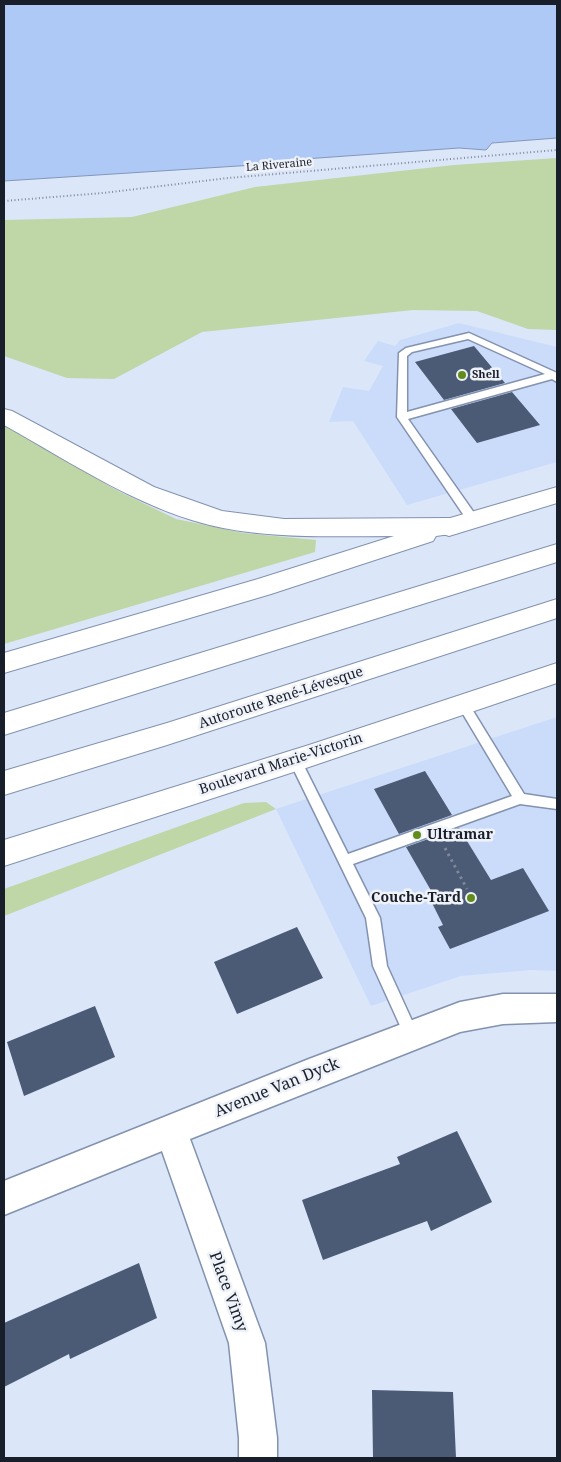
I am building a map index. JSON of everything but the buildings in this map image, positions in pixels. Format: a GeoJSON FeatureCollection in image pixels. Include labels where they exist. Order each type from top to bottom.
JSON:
{"type":"FeatureCollection","features":[{"type":"Feature","properties":{"kind":"main road"},"geometry":{"type":"LineString","coordinates":[[4,416],[146,493],[222,519],[284,528],[449,527]]}},
{"type":"Feature","properties":{"kind":"main road"},"geometry":{"type":"LineString","coordinates":[[4,663],[262,587],[449,527],[557,495]]}},
{"type":"Feature","properties":{"kind":"main road"},"geometry":{"type":"LineString","coordinates":[[4,724],[557,553]]}},
{"type":"Feature","properties":{"kind":"main road","name":"Autoroute René-Lévesque"},"geometry":{"type":"LineString","coordinates":[[4,783],[167,734],[557,608]]}},
{"type":"Feature","properties":{"kind":"main road","name":"Boulevard Marie-Victorin"},"geometry":{"type":"LineString","coordinates":[[4,853],[295,760],[557,673]]}},
{"type":"Feature","properties":{"kind":"street","name":"Avenue Van Dyck"},"geometry":{"type":"LineString","coordinates":[[4,1198],[309,1075],[460,1017],[512,1008],[557,1008]]}},
{"type":"Feature","properties":{"kind":"street","name":"Place Vimy"},"geometry":{"type":"LineString","coordinates":[[171,1131],[247,1343],[258,1438],[258,1458]]}},
{"type":"Feature","properties":{"kind":"lane"},"geometry":{"type":"LineString","coordinates":[[473,520],[402,417],[401,361],[403,353],[469,336],[556,377]]}},
{"type":"Feature","properties":{"kind":"lane"},"geometry":{"type":"LineString","coordinates":[[402,417],[556,377]]}},
{"type":"Feature","properties":{"kind":"lane"},"geometry":{"type":"LineString","coordinates":[[463,704],[520,799]]}},
{"type":"Feature","properties":{"kind":"lane"},"geometry":{"type":"LineString","coordinates":[[295,760],[373,918],[380,966],[412,1036]]}},
{"type":"Feature","properties":{"kind":"lane"},"geometry":{"type":"LineString","coordinates":[[345,862],[520,799],[557,804]]}},
{"type":"Feature","properties":{"kind":"path","name":"La Riveraine"},"geometry":{"type":"LineString","coordinates":[[4,201],[482,155],[557,150]]}},
{"type":"Feature","properties":{"kind":"path"},"geometry":{"type":"LineString","coordinates":[[434,829],[467,889]]}},
{"type":"Feature","properties":{"kind":"shaded area"},"geometry":{"type":"Polygon","coordinates":[[[4,4],[557,4],[557,138],[492,143],[486,150],[459,148],[262,162],[254,165],[4,181],[4,4]]]}},
{"type":"Feature","properties":{"kind":"shaded area"},"geometry":{"type":"Polygon","coordinates":[[[459,323],[557,347],[557,462],[407,505],[353,421],[329,422],[343,387],[369,391],[383,366],[364,361],[378,341],[395,346],[400,340],[459,323]]]}},
{"type":"Feature","properties":{"kind":"shaded area"},"geometry":{"type":"Polygon","coordinates":[[[557,717],[557,971],[532,970],[461,976],[371,1006],[276,809],[557,717]]]}},
{"type":"Feature","properties":{"kind":"green space"},"geometry":{"type":"Polygon","coordinates":[[[557,158],[557,330],[528,329],[477,311],[413,310],[202,332],[114,379],[67,378],[4,356],[4,220],[132,217],[255,187],[454,165],[557,158]]]}},
{"type":"Feature","properties":{"kind":"green space"},"geometry":{"type":"Polygon","coordinates":[[[4,425],[118,491],[176,519],[243,533],[316,540],[315,552],[4,644],[4,425]]]}},
{"type":"Feature","properties":{"kind":"green space"},"geometry":{"type":"Polygon","coordinates":[[[266,802],[276,809],[4,916],[4,889],[244,803],[266,802]]]}},
{"type":"Feature","properties":{"kind":"place","name":"Shell"},"geometry":{"type":"Point","coordinates":[462,375]}},
{"type":"Feature","properties":{"kind":"place","name":"Ultramar"},"geometry":{"type":"Point","coordinates":[417,835]}},
{"type":"Feature","properties":{"kind":"place","name":"Couche-Tard"},"geometry":{"type":"Point","coordinates":[471,898]}}]}
